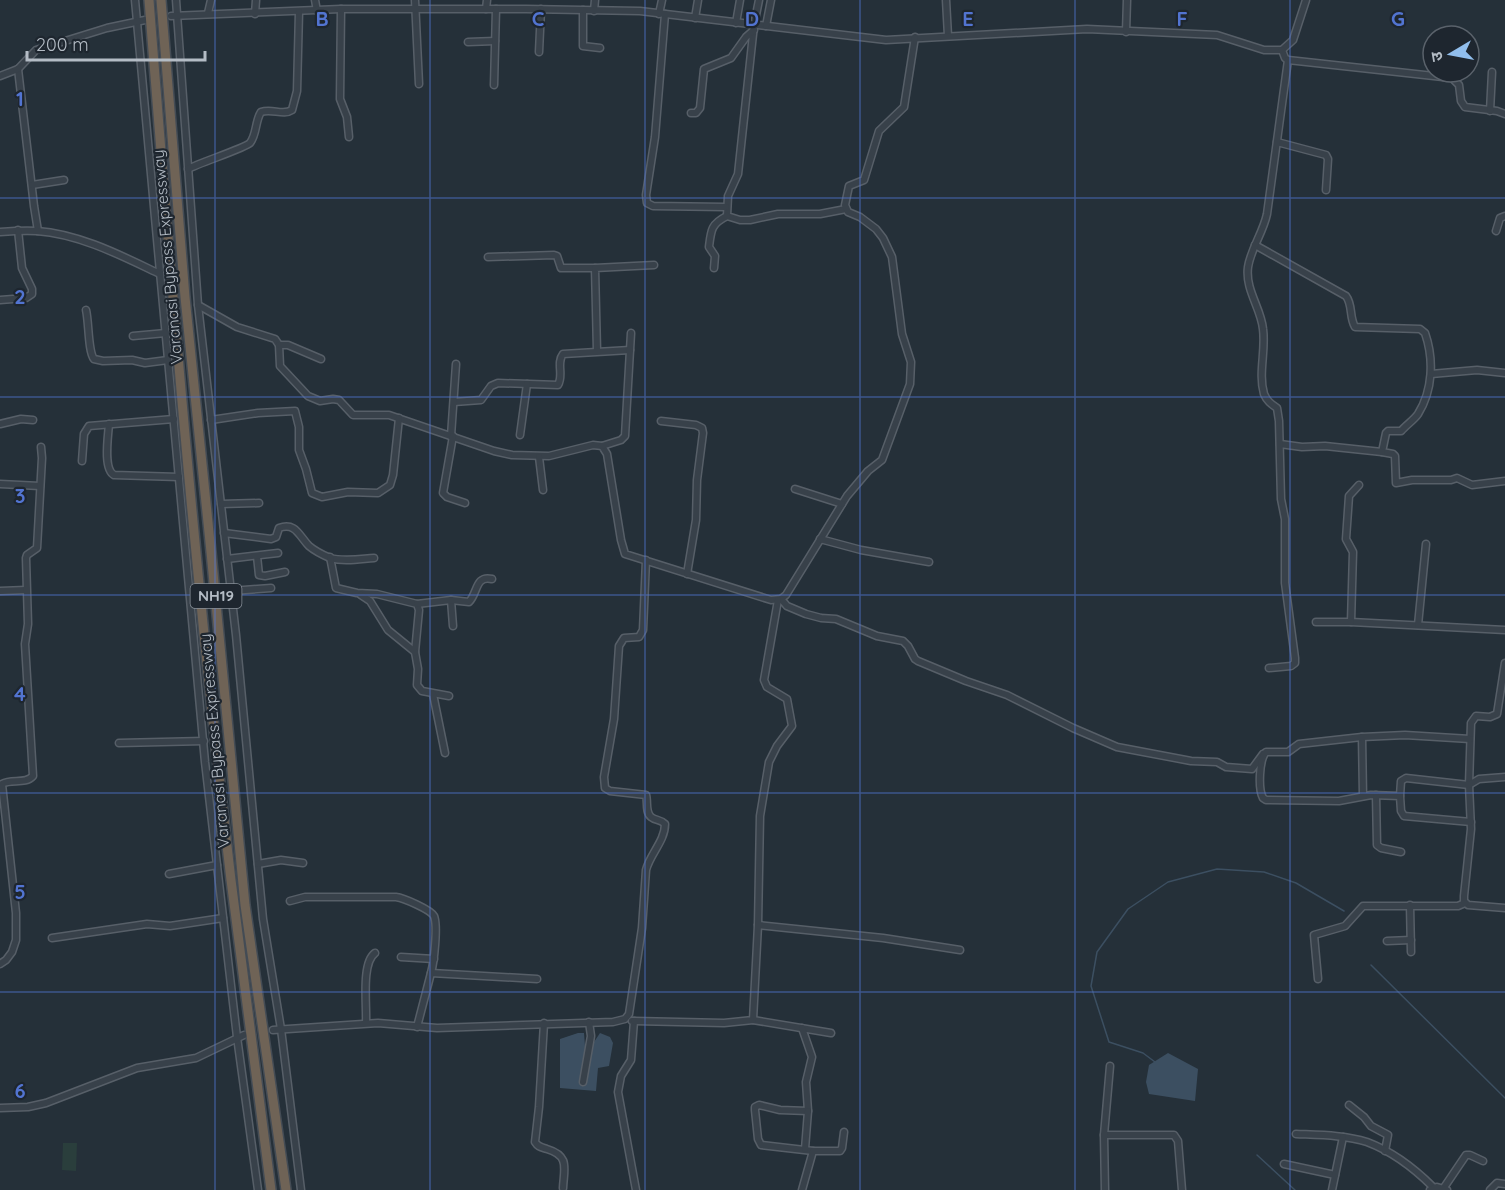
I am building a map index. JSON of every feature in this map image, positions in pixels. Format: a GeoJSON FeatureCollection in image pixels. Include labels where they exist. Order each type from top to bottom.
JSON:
{"type":"FeatureCollection","features":[{"type":"Feature","properties":{"kind":"highway","name":"Varanasi Bypass Expressway"},"geometry":{"type":"LineString","coordinates":[[149,0],[196,555],[230,867],[271,1190]]}},
{"type":"Feature","properties":{"kind":"highway","name":"Varanasi Bypass Expressway"},"geometry":{"type":"LineString","coordinates":[[161,0],[185,297],[212,552],[244,905],[286,1190]]}},
{"type":"Feature","properties":{"kind":"street"},"geometry":{"type":"LineString","coordinates":[[135,0],[204,741],[223,918],[240,1036],[258,1190]]}},
{"type":"Feature","properties":{"kind":"street"},"geometry":{"type":"LineString","coordinates":[[176,0],[174,16],[198,305],[231,591],[263,919],[281,1029],[301,1190]]}},
{"type":"Feature","properties":{"kind":"street"},"geometry":{"type":"LineString","coordinates":[[208,13],[211,0]]}},
{"type":"Feature","properties":{"kind":"street"},"geometry":{"type":"LineString","coordinates":[[255,14],[256,0]]}},
{"type":"Feature","properties":{"kind":"street"},"geometry":{"type":"LineString","coordinates":[[315,0],[317,11]]}},
{"type":"Feature","properties":{"kind":"street"},"geometry":{"type":"LineString","coordinates":[[415,0],[419,84]]}},
{"type":"Feature","properties":{"kind":"street"},"geometry":{"type":"LineString","coordinates":[[486,9],[487,0]]}},
{"type":"Feature","properties":{"kind":"street"},"geometry":{"type":"LineString","coordinates":[[594,10],[595,0]]}},
{"type":"Feature","properties":{"kind":"street"},"geometry":{"type":"LineString","coordinates":[[662,0],[655,137],[646,195],[647,203],[653,207],[726,207]]}},
{"type":"Feature","properties":{"kind":"street"},"geometry":{"type":"LineString","coordinates":[[695,18],[698,0]]}},
{"type":"Feature","properties":{"kind":"street"},"geometry":{"type":"LineString","coordinates":[[736,23],[740,0]]}},
{"type":"Feature","properties":{"kind":"street"},"geometry":{"type":"LineString","coordinates":[[727,216],[728,196],[738,174],[759,0]]}},
{"type":"Feature","properties":{"kind":"street"},"geometry":{"type":"LineString","coordinates":[[766,26],[771,0]]}},
{"type":"Feature","properties":{"kind":"street"},"geometry":{"type":"LineString","coordinates":[[946,0],[948,36]]}},
{"type":"Feature","properties":{"kind":"street"},"geometry":{"type":"LineString","coordinates":[[1126,32],[1127,0]]}},
{"type":"Feature","properties":{"kind":"street"},"geometry":{"type":"LineString","coordinates":[[174,16],[341,9],[594,10],[662,14],[736,23],[754,28],[766,26],[886,40],[1087,29],[1217,35],[1264,50],[1282,50],[1293,40],[1306,0]]}},
{"type":"Feature","properties":{"kind":"street"},"geometry":{"type":"LineString","coordinates":[[341,9],[340,99],[347,117],[349,137]]}},
{"type":"Feature","properties":{"kind":"street"},"geometry":{"type":"LineString","coordinates":[[494,85],[496,9]]}},
{"type":"Feature","properties":{"kind":"street"},"geometry":{"type":"LineString","coordinates":[[539,52],[541,9]]}},
{"type":"Feature","properties":{"kind":"street"},"geometry":{"type":"LineString","coordinates":[[583,10],[583,46],[600,48]]}},
{"type":"Feature","properties":{"kind":"street"},"geometry":{"type":"LineString","coordinates":[[188,169],[203,161],[247,146],[261,112],[267,110],[285,113],[292,111],[297,91],[299,12]]}},
{"type":"Feature","properties":{"kind":"street"},"geometry":{"type":"LineString","coordinates":[[0,76],[18,69],[36,50],[145,20]]}},
{"type":"Feature","properties":{"kind":"street"},"geometry":{"type":"LineString","coordinates":[[691,113],[696,113],[700,108],[704,69],[731,58],[754,28]]}},
{"type":"Feature","properties":{"kind":"street"},"geometry":{"type":"LineString","coordinates":[[846,209],[847,189],[867,175],[879,131],[904,107],[915,37]]}},
{"type":"Feature","properties":{"kind":"street"},"geometry":{"type":"LineString","coordinates":[[468,42],[495,41]]}},
{"type":"Feature","properties":{"kind":"street"},"geometry":{"type":"LineString","coordinates":[[1282,50],[1288,60],[1452,78],[1459,85],[1464,107],[1505,114]]}},
{"type":"Feature","properties":{"kind":"street"},"geometry":{"type":"LineString","coordinates":[[1269,668],[1291,666],[1295,663],[1284,574],[1286,537],[1281,499],[1278,412],[1267,400],[1262,382],[1263,330],[1248,282],[1248,267],[1251,253],[1267,214],[1288,60]]}},
{"type":"Feature","properties":{"kind":"street"},"geometry":{"type":"LineString","coordinates":[[18,69],[38,231]]}},
{"type":"Feature","properties":{"kind":"street"},"geometry":{"type":"LineString","coordinates":[[1490,111],[1492,72]]}},
{"type":"Feature","properties":{"kind":"street"},"geometry":{"type":"LineString","coordinates":[[1277,142],[1326,155],[1328,159],[1326,190]]}},
{"type":"Feature","properties":{"kind":"street"},"geometry":{"type":"LineString","coordinates":[[32,185],[64,180]]}},
{"type":"Feature","properties":{"kind":"street"},"geometry":{"type":"LineString","coordinates":[[714,268],[715,256],[709,247],[712,232],[714,224],[727,216],[750,220],[778,214],[820,214],[846,209],[876,229],[892,258],[902,334],[910,357],[911,369],[908,391],[882,460],[864,475],[842,504],[786,595],[779,600],[764,682],[767,687],[787,699],[792,726],[772,756],[763,793],[759,837],[758,925],[753,1020]]}},
{"type":"Feature","properties":{"kind":"street"},"geometry":{"type":"LineString","coordinates":[[1496,231],[1500,218],[1505,216]]}},
{"type":"Feature","properties":{"kind":"street"},"geometry":{"type":"LineString","coordinates":[[0,300],[26,298],[32,294],[22,268],[18,230]]}},
{"type":"Feature","properties":{"kind":"street"},"geometry":{"type":"LineString","coordinates":[[0,232],[38,231],[78,240],[126,257],[160,274]]}},
{"type":"Feature","properties":{"kind":"street"},"geometry":{"type":"LineString","coordinates":[[1255,244],[1346,296],[1350,302],[1352,323],[1355,327],[1399,327],[1423,330],[1427,338],[1431,374],[1419,412],[1401,431],[1388,431],[1382,452]]}},
{"type":"Feature","properties":{"kind":"street"},"geometry":{"type":"LineString","coordinates":[[488,257],[555,255],[561,268],[654,265]]}},
{"type":"Feature","properties":{"kind":"street"},"geometry":{"type":"LineString","coordinates":[[595,267],[597,351]]}},
{"type":"Feature","properties":{"kind":"street"},"geometry":{"type":"LineString","coordinates":[[198,305],[237,327],[275,339],[279,345],[279,360],[284,372],[314,400],[339,400],[353,415],[381,414],[399,418],[494,451],[539,457],[593,445],[602,446],[621,440],[624,436],[631,333]]}},
{"type":"Feature","properties":{"kind":"street"},"geometry":{"type":"LineString","coordinates":[[86,310],[89,322],[90,351],[94,359],[132,360],[145,363],[168,360]]}},
{"type":"Feature","properties":{"kind":"street"},"geometry":{"type":"LineString","coordinates":[[133,336],[166,333]]}},
{"type":"Feature","properties":{"kind":"street"},"geometry":{"type":"LineString","coordinates":[[279,345],[288,345],[321,359]]}},
{"type":"Feature","properties":{"kind":"street"},"geometry":{"type":"LineString","coordinates":[[454,402],[481,400],[494,384],[558,385],[561,380],[560,360],[563,354],[630,350]]}},
{"type":"Feature","properties":{"kind":"street"},"geometry":{"type":"LineString","coordinates":[[456,364],[452,436],[443,493],[447,497],[465,503]]}},
{"type":"Feature","properties":{"kind":"street"},"geometry":{"type":"LineString","coordinates":[[1431,374],[1477,370],[1505,373]]}},
{"type":"Feature","properties":{"kind":"street"},"geometry":{"type":"LineString","coordinates":[[520,435],[527,384]]}},
{"type":"Feature","properties":{"kind":"street"},"geometry":{"type":"LineString","coordinates":[[211,420],[258,413],[295,411],[299,427],[299,450],[308,473],[310,489],[312,493],[322,496],[348,492],[378,493],[390,485],[399,418]]}},
{"type":"Feature","properties":{"kind":"street"},"geometry":{"type":"LineString","coordinates":[[0,424],[21,419],[33,420]]}},
{"type":"Feature","properties":{"kind":"street"},"geometry":{"type":"LineString","coordinates":[[82,461],[86,429],[93,425],[174,420]]}},
{"type":"Feature","properties":{"kind":"street"},"geometry":{"type":"LineString","coordinates":[[661,421],[696,424],[702,428],[703,433],[697,480],[696,520],[687,574]]}},
{"type":"Feature","properties":{"kind":"street"},"geometry":{"type":"LineString","coordinates":[[109,424],[108,467],[111,473],[114,475],[179,477]]}},
{"type":"Feature","properties":{"kind":"street"},"geometry":{"type":"LineString","coordinates":[[1280,444],[1302,447],[1325,446],[1393,454],[1396,483],[1457,478],[1472,485],[1505,481]]}},
{"type":"Feature","properties":{"kind":"street"},"geometry":{"type":"LineString","coordinates":[[602,446],[607,454],[622,548],[625,554],[779,600],[806,614],[836,619],[877,636],[903,641],[918,661],[1007,695],[1096,739],[1127,750],[1217,762],[1226,767],[1249,770],[1263,754],[1292,751],[1299,744],[1405,735],[1470,739]]}},
{"type":"Feature","properties":{"kind":"street"},"geometry":{"type":"LineString","coordinates":[[0,964],[12,952],[16,913],[2,784],[28,781],[33,776],[25,644],[28,624],[26,556],[37,548],[41,447]]}},
{"type":"Feature","properties":{"kind":"street"},"geometry":{"type":"LineString","coordinates":[[539,457],[543,490]]}},
{"type":"Feature","properties":{"kind":"street"},"geometry":{"type":"LineString","coordinates":[[0,484],[40,486]]}},
{"type":"Feature","properties":{"kind":"street"},"geometry":{"type":"LineString","coordinates":[[1351,622],[1353,552],[1347,539],[1349,496],[1350,492],[1359,485]]}},
{"type":"Feature","properties":{"kind":"street"},"geometry":{"type":"LineString","coordinates":[[795,489],[842,504]]}},
{"type":"Feature","properties":{"kind":"street"},"geometry":{"type":"LineString","coordinates":[[221,504],[259,503]]}},
{"type":"Feature","properties":{"kind":"street"},"geometry":{"type":"LineString","coordinates":[[224,533],[271,539],[276,537],[279,528],[291,526],[312,549],[330,558],[344,560],[374,558]]}},
{"type":"Feature","properties":{"kind":"street"},"geometry":{"type":"LineString","coordinates":[[820,539],[861,550],[929,562]]}},
{"type":"Feature","properties":{"kind":"street"},"geometry":{"type":"LineString","coordinates":[[1418,625],[1426,544]]}},
{"type":"Feature","properties":{"kind":"street"},"geometry":{"type":"LineString","coordinates":[[227,559],[278,553]]}},
{"type":"Feature","properties":{"kind":"street"},"geometry":{"type":"LineString","coordinates":[[257,556],[261,576],[285,572]]}},
{"type":"Feature","properties":{"kind":"street"},"geometry":{"type":"LineString","coordinates":[[330,558],[336,588],[357,593],[377,594],[417,604],[451,600],[470,601],[480,581],[485,578],[492,579]]}},
{"type":"Feature","properties":{"kind":"street"},"geometry":{"type":"LineString","coordinates":[[625,1019],[629,1014],[642,928],[646,870],[663,835],[665,824],[662,820],[648,814],[646,795],[610,791],[603,784],[614,719],[619,646],[624,638],[639,637],[643,630],[646,560]]}},
{"type":"Feature","properties":{"kind":"street"},"geometry":{"type":"LineString","coordinates":[[231,591],[271,588]]}},
{"type":"Feature","properties":{"kind":"street"},"geometry":{"type":"LineString","coordinates":[[0,591],[26,590]]}},
{"type":"Feature","properties":{"kind":"street"},"geometry":{"type":"LineString","coordinates":[[357,593],[368,598],[388,630],[415,652]]}},
{"type":"Feature","properties":{"kind":"street"},"geometry":{"type":"LineString","coordinates":[[451,600],[453,626]]}},
{"type":"Feature","properties":{"kind":"street"},"geometry":{"type":"LineString","coordinates":[[417,604],[419,610],[415,652],[418,688],[422,691],[449,696]]}},
{"type":"Feature","properties":{"kind":"street"},"geometry":{"type":"LineString","coordinates":[[1316,622],[1505,630]]}},
{"type":"Feature","properties":{"kind":"street"},"geometry":{"type":"LineString","coordinates":[[1505,663],[1500,716],[1472,718],[1469,785],[1470,847],[1464,896],[1466,903],[1471,906],[1505,908]]}},
{"type":"Feature","properties":{"kind":"street"},"geometry":{"type":"LineString","coordinates":[[434,694],[445,753]]}},
{"type":"Feature","properties":{"kind":"street"},"geometry":{"type":"LineString","coordinates":[[1362,737],[1363,796]]}},
{"type":"Feature","properties":{"kind":"street"},"geometry":{"type":"LineString","coordinates":[[120,743],[204,741]]}},
{"type":"Feature","properties":{"kind":"street"},"geometry":{"type":"LineString","coordinates":[[1263,754],[1260,792],[1263,798],[1339,801],[1363,796],[1400,796]]}},
{"type":"Feature","properties":{"kind":"street"},"geometry":{"type":"LineString","coordinates":[[1471,822],[1404,816],[1401,811],[1401,781],[1406,778],[1469,785],[1479,779],[1505,777]]}},
{"type":"Feature","properties":{"kind":"street"},"geometry":{"type":"LineString","coordinates":[[1376,795],[1377,844],[1381,848],[1401,852]]}},
{"type":"Feature","properties":{"kind":"street"},"geometry":{"type":"LineString","coordinates":[[258,864],[281,860],[303,863]]}},
{"type":"Feature","properties":{"kind":"street"},"geometry":{"type":"LineString","coordinates":[[169,874],[217,865]]}},
{"type":"Feature","properties":{"kind":"street"},"geometry":{"type":"LineString","coordinates":[[290,901],[304,897],[396,897],[405,899],[432,914],[435,922],[434,959],[417,1027]]}},
{"type":"Feature","properties":{"kind":"street"},"geometry":{"type":"LineString","coordinates":[[1318,979],[1314,939],[1317,933],[1345,926],[1363,906],[1458,906],[1466,903]]}},
{"type":"Feature","properties":{"kind":"street"},"geometry":{"type":"LineString","coordinates":[[1410,905],[1411,952]]}},
{"type":"Feature","properties":{"kind":"street"},"geometry":{"type":"LineString","coordinates":[[52,938],[147,924],[170,926],[223,918]]}},
{"type":"Feature","properties":{"kind":"street"},"geometry":{"type":"LineString","coordinates":[[758,925],[883,938],[960,950]]}},
{"type":"Feature","properties":{"kind":"street"},"geometry":{"type":"LineString","coordinates":[[1387,941],[1411,940]]}},
{"type":"Feature","properties":{"kind":"street"},"geometry":{"type":"LineString","coordinates":[[366,1023],[366,970],[369,959],[375,953]]}},
{"type":"Feature","properties":{"kind":"street"},"geometry":{"type":"LineString","coordinates":[[401,957],[434,959]]}},
{"type":"Feature","properties":{"kind":"street"},"geometry":{"type":"LineString","coordinates":[[431,974],[537,979]]}},
{"type":"Feature","properties":{"kind":"street"},"geometry":{"type":"LineString","coordinates":[[273,1030],[366,1023],[437,1028],[613,1022],[625,1019],[724,1023],[753,1020],[831,1033]]}},
{"type":"Feature","properties":{"kind":"street"},"geometry":{"type":"LineString","coordinates":[[634,1021],[632,1060],[621,1076],[618,1095],[636,1190]]}},
{"type":"Feature","properties":{"kind":"street"},"geometry":{"type":"LineString","coordinates":[[583,1082],[591,1036],[589,1022]]}},
{"type":"Feature","properties":{"kind":"street"},"geometry":{"type":"LineString","coordinates":[[544,1023],[535,1142],[538,1146],[559,1153],[562,1157],[563,1188]]}},
{"type":"Feature","properties":{"kind":"street"},"geometry":{"type":"LineString","coordinates":[[802,1028],[812,1057],[806,1082],[808,1111],[805,1149]]}},
{"type":"Feature","properties":{"kind":"street"},"geometry":{"type":"LineString","coordinates":[[0,1108],[28,1107],[137,1068],[196,1058],[240,1036]]}},
{"type":"Feature","properties":{"kind":"street"},"geometry":{"type":"LineString","coordinates":[[1105,1190],[1104,1135],[1110,1066]]}},
{"type":"Feature","properties":{"kind":"street"},"geometry":{"type":"LineString","coordinates":[[808,1111],[780,1110],[759,1105],[755,1107],[760,1145],[813,1151],[840,1150],[844,1132]]}},
{"type":"Feature","properties":{"kind":"street"},"geometry":{"type":"LineString","coordinates":[[1349,1105],[1371,1126],[1388,1135],[1385,1150]]}},
{"type":"Feature","properties":{"kind":"street"},"geometry":{"type":"LineString","coordinates":[[1296,1134],[1343,1137],[1385,1150],[1417,1173],[1432,1189],[1445,1189],[1466,1155],[1483,1161]]}},
{"type":"Feature","properties":{"kind":"street"},"geometry":{"type":"LineString","coordinates":[[1104,1135],[1174,1135],[1178,1141],[1182,1190]]}},
{"type":"Feature","properties":{"kind":"street"},"geometry":{"type":"LineString","coordinates":[[1332,1190],[1343,1137]]}},
{"type":"Feature","properties":{"kind":"street"},"geometry":{"type":"LineString","coordinates":[[802,1190],[813,1151]]}},
{"type":"Feature","properties":{"kind":"street"},"geometry":{"type":"LineString","coordinates":[[1284,1164],[1335,1176]]}},
{"type":"Feature","properties":{"kind":"street"},"geometry":{"type":"LineString","coordinates":[[1490,1190],[1497,1183],[1505,1184]]}},
{"type":"Feature","properties":{"kind":"green space"},"geometry":{"type":"Polygon","coordinates":[[[63,1143],[77,1143],[76,1171],[62,1170],[63,1143]]]}},
{"type":"Feature","properties":{"kind":"water"},"geometry":{"type":"Polygon","coordinates":[[[584,1033],[585,1046],[592,1045],[600,1033],[610,1037],[613,1043],[609,1066],[598,1068],[596,1091],[560,1088],[560,1039],[584,1033]]]}},
{"type":"Feature","properties":{"kind":"water"},"geometry":{"type":"Polygon","coordinates":[[[1168,1053],[1198,1069],[1195,1101],[1149,1094],[1146,1082],[1149,1065],[1168,1053]]]}},
{"type":"Feature","properties":{"kind":"waterway"},"geometry":{"type":"LineString","coordinates":[[1155,1062],[1143,1053],[1109,1042],[1091,986],[1097,952],[1128,909],[1168,882],[1217,869],[1264,872],[1296,883],[1344,911]]}},
{"type":"Feature","properties":{"kind":"waterway"},"geometry":{"type":"LineString","coordinates":[[1371,965],[1505,1098]]}},
{"type":"Feature","properties":{"kind":"waterway"},"geometry":{"type":"LineString","coordinates":[[1257,1155],[1295,1190]]}}]}
